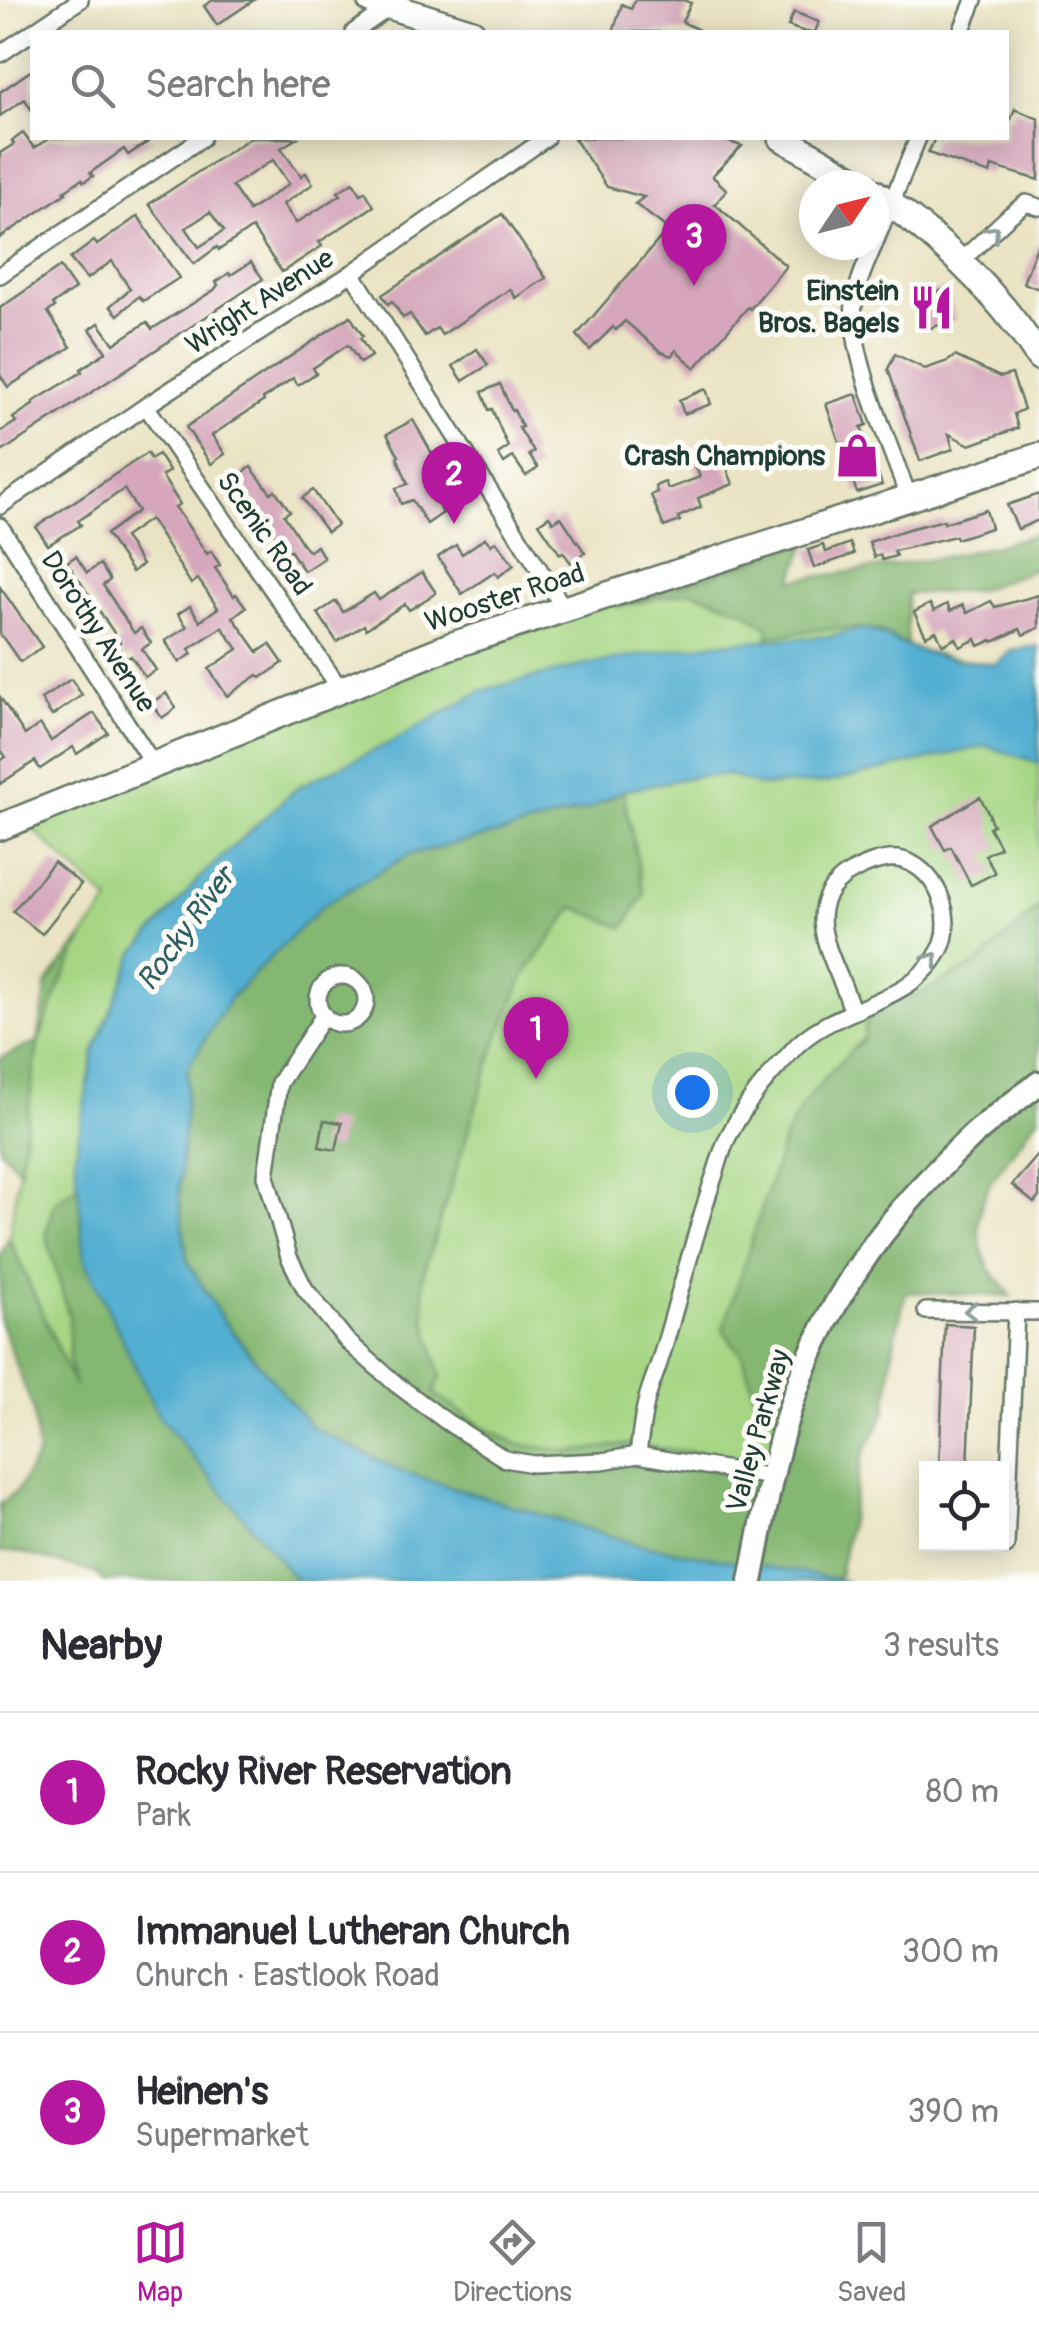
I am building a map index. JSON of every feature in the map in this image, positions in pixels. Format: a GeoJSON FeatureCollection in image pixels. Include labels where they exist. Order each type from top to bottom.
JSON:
{"type":"FeatureCollection","features":[{"type":"Feature","properties":{"kind":"main road"},"geometry":{"type":"LineString","coordinates":[[380,3],[466,30]]}},
{"type":"Feature","properties":{"kind":"main road"},"geometry":{"type":"LineString","coordinates":[[785,140],[838,170]]}},
{"type":"Feature","properties":{"kind":"main road"},"geometry":{"type":"LineString","coordinates":[[889,204],[988,289],[1039,356]]}},
{"type":"Feature","properties":{"kind":"main road","name":"Wooster Road"},"geometry":{"type":"LineString","coordinates":[[0,827],[447,647],[1039,456]]}},
{"type":"Feature","properties":{"kind":"street"},"geometry":{"type":"LineString","coordinates":[[36,30],[80,0]]}},
{"type":"Feature","properties":{"kind":"street"},"geometry":{"type":"LineString","coordinates":[[962,30],[974,0]]}},
{"type":"Feature","properties":{"kind":"street"},"geometry":{"type":"LineString","coordinates":[[356,30],[380,3]]}},
{"type":"Feature","properties":{"kind":"street"},"geometry":{"type":"LineString","coordinates":[[0,54],[30,34]]}},
{"type":"Feature","properties":{"kind":"street"},"geometry":{"type":"LineString","coordinates":[[0,275],[199,140]]}},
{"type":"Feature","properties":{"kind":"street","name":"Wright Avenue"},"geometry":{"type":"LineString","coordinates":[[0,506],[352,273],[543,140]]}},
{"type":"Feature","properties":{"kind":"street"},"geometry":{"type":"LineString","coordinates":[[889,186],[917,140]]}},
{"type":"Feature","properties":{"kind":"street"},"geometry":{"type":"LineString","coordinates":[[961,262],[1026,203],[1039,206]]}},
{"type":"Feature","properties":{"kind":"street"},"geometry":{"type":"LineString","coordinates":[[868,260],[853,308],[855,334],[909,498]]}},
{"type":"Feature","properties":{"kind":"street"},"geometry":{"type":"LineString","coordinates":[[352,273],[565,610]]}},
{"type":"Feature","properties":{"kind":"street","name":"Scenic Road"},"geometry":{"type":"LineString","coordinates":[[146,406],[341,690]]}},
{"type":"Feature","properties":{"kind":"street","name":"Dorothy Avenue"},"geometry":{"type":"LineString","coordinates":[[0,526],[153,764]]}},
{"type":"Feature","properties":{"kind":"street"},"geometry":{"type":"LineString","coordinates":[[638,1455],[646,1400],[728,1138],[760,1086],[803,1039],[910,982],[930,966],[942,947],[946,928],[944,906],[934,884],[918,867],[898,859],[856,869],[842,878],[830,893],[822,915],[824,941],[852,1011]]}},
{"type":"Feature","properties":{"kind":"street"},"geometry":{"type":"LineString","coordinates":[[324,1015],[279,1083],[266,1176],[289,1257],[305,1289],[347,1341],[447,1422],[505,1459],[532,1464],[638,1455],[772,1477]]}},
{"type":"Feature","properties":{"kind":"street","name":"Valley Parkway"},"geometry":{"type":"LineString","coordinates":[[750,1581],[784,1428],[832,1308],[888,1224],[922,1186],[970,1137],[1039,1083]]}},
{"type":"Feature","properties":{"kind":"street"},"geometry":{"type":"LineString","coordinates":[[926,1311],[1039,1312]]}},
{"type":"Feature","properties":{"kind":"street"},"geometry":{"type":"LineString","coordinates":[[1009,1476],[1016,1311]]}},
{"type":"Feature","properties":{"kind":"green space"},"geometry":{"type":"Polygon","coordinates":[[[812,531],[768,637],[867,629],[928,652],[997,664],[1012,650],[1039,646],[1039,1116],[991,1181],[978,1225],[989,1269],[1011,1296],[906,1292],[894,1342],[886,1411],[862,1457],[838,1581],[205,1581],[96,1437],[9,1238],[47,983],[110,902],[27,824],[228,736],[812,531]]]}},
{"type":"Feature","properties":{"kind":"green space"},"geometry":{"type":"Polygon","coordinates":[[[1039,533],[1039,568],[975,591],[907,594],[907,645],[883,632],[854,628],[767,637],[770,629],[744,610],[692,591],[616,607],[807,543],[792,580],[948,556],[1039,533]]]}},
{"type":"Feature","properties":{"kind":"green space"},"geometry":{"type":"Polygon","coordinates":[[[623,791],[644,894],[624,928],[574,907],[524,976],[496,1043],[423,1274],[425,1318],[441,1376],[434,1393],[480,1425],[518,1444],[572,1452],[629,1444],[779,1463],[788,1429],[756,1400],[743,1357],[723,1330],[784,1139],[804,1103],[864,1038],[866,1016],[980,962],[1039,906],[1039,1116],[991,1181],[978,1225],[989,1269],[1011,1296],[906,1292],[894,1342],[886,1411],[862,1457],[838,1581],[636,1544],[400,1471],[311,1427],[224,1321],[187,1261],[179,1194],[188,1066],[231,997],[323,905],[410,854],[591,808],[623,791]]]}},
{"type":"Feature","properties":{"kind":"green space"},"geometry":{"type":"Polygon","coordinates":[[[85,935],[38,1043],[20,1170],[0,1149],[0,1058],[38,1042],[47,983],[85,935]]]}},
{"type":"Feature","properties":{"kind":"green space"},"geometry":{"type":"Polygon","coordinates":[[[78,1186],[85,1260],[158,1415],[297,1581],[104,1581],[96,1573],[19,1552],[0,1552],[0,1504],[18,1490],[38,1454],[33,1409],[0,1321],[0,1256],[9,1238],[75,1386],[69,1359],[69,1317],[46,1234],[55,1202],[78,1186]]]}},
{"type":"Feature","properties":{"kind":"water","name":"Rocky River"},"geometry":{"type":"Polygon","coordinates":[[[863,629],[924,652],[997,664],[1012,650],[1039,646],[1039,763],[986,746],[825,783],[759,786],[730,775],[696,776],[622,791],[591,808],[410,854],[323,905],[231,997],[188,1067],[179,1194],[187,1261],[224,1322],[311,1427],[400,1471],[636,1544],[848,1581],[297,1581],[158,1415],[85,1260],[75,1156],[94,1051],[134,954],[202,875],[299,786],[388,744],[483,690],[589,664],[715,643],[831,636],[863,629]]]}},
{"type":"Feature","properties":{"kind":"building"},"geometry":{"type":"Polygon","coordinates":[[[213,0],[254,0],[217,25],[204,6],[213,0]]]}},
{"type":"Feature","properties":{"kind":"building"},"geometry":{"type":"Polygon","coordinates":[[[635,0],[684,0],[691,3],[682,22],[699,30],[614,30],[622,4],[631,9],[635,0]]]}},
{"type":"Feature","properties":{"kind":"building"},"geometry":{"type":"Polygon","coordinates":[[[794,12],[819,22],[816,30],[788,26],[794,12]]]}},
{"type":"Feature","properties":{"kind":"building"},"geometry":{"type":"Polygon","coordinates":[[[30,71],[30,108],[25,99],[0,116],[0,92],[30,71]]]}},
{"type":"Feature","properties":{"kind":"building"},"geometry":{"type":"Polygon","coordinates":[[[1015,109],[1039,119],[1039,180],[992,166],[990,174],[928,153],[934,140],[1009,140],[1015,109]]]}},
{"type":"Feature","properties":{"kind":"building"},"geometry":{"type":"Polygon","coordinates":[[[23,133],[34,148],[47,140],[151,140],[128,155],[124,149],[90,173],[93,176],[64,191],[0,238],[0,153],[14,144],[12,141],[23,133]]]}},
{"type":"Feature","properties":{"kind":"building"},"geometry":{"type":"Polygon","coordinates":[[[247,140],[294,140],[281,148],[301,176],[306,173],[313,184],[283,204],[296,223],[341,195],[338,192],[353,182],[361,194],[365,191],[374,206],[282,272],[252,228],[194,264],[149,204],[247,140]],[[273,160],[232,186],[249,211],[289,184],[273,160]],[[210,212],[186,228],[199,247],[224,231],[210,212]]]}},
{"type":"Feature","properties":{"kind":"building"},"geometry":{"type":"Polygon","coordinates":[[[575,140],[722,140],[742,146],[712,176],[727,190],[715,204],[786,266],[695,368],[676,350],[671,356],[660,351],[625,321],[616,330],[613,327],[590,350],[577,335],[668,229],[635,204],[644,197],[607,187],[575,140]]]}},
{"type":"Feature","properties":{"kind":"building"},"geometry":{"type":"Polygon","coordinates":[[[502,214],[546,278],[516,298],[510,289],[442,335],[437,328],[425,336],[410,314],[403,318],[392,301],[388,304],[382,295],[502,214]]]}},
{"type":"Feature","properties":{"kind":"building"},"geometry":{"type":"Polygon","coordinates":[[[138,216],[179,278],[143,301],[139,296],[118,315],[110,306],[130,289],[112,261],[87,279],[70,259],[138,216]]]}},
{"type":"Feature","properties":{"kind":"building"},"geometry":{"type":"Polygon","coordinates":[[[1039,244],[1039,289],[1023,283],[1039,244]]]}},
{"type":"Feature","properties":{"kind":"building"},"geometry":{"type":"Polygon","coordinates":[[[251,262],[263,279],[0,453],[0,432],[16,422],[13,418],[106,352],[90,329],[99,323],[114,344],[147,322],[152,329],[214,290],[216,282],[229,273],[251,262]]]}},
{"type":"Feature","properties":{"kind":"building"},"geometry":{"type":"Polygon","coordinates":[[[60,267],[75,289],[48,312],[71,347],[8,387],[0,375],[0,308],[60,267]]]}},
{"type":"Feature","properties":{"kind":"building"},"geometry":{"type":"Polygon","coordinates":[[[946,289],[955,320],[924,330],[915,302],[946,289]]]}},
{"type":"Feature","properties":{"kind":"building"},"geometry":{"type":"Polygon","coordinates":[[[350,316],[371,356],[360,363],[348,345],[313,368],[316,373],[298,385],[293,378],[212,435],[225,454],[211,464],[186,427],[350,316]]]}},
{"type":"Feature","properties":{"kind":"building"},"geometry":{"type":"Polygon","coordinates":[[[477,349],[488,365],[463,381],[453,366],[477,349]]]}},
{"type":"Feature","properties":{"kind":"building"},"geometry":{"type":"Polygon","coordinates":[[[895,354],[925,369],[955,356],[1000,377],[1012,374],[1024,409],[1014,414],[1018,428],[970,445],[949,434],[953,449],[920,461],[888,369],[895,354]]]}},
{"type":"Feature","properties":{"kind":"building"},"geometry":{"type":"Polygon","coordinates":[[[500,384],[534,452],[529,455],[538,468],[526,476],[513,457],[504,463],[498,454],[508,447],[482,392],[500,384]]]}},
{"type":"Feature","properties":{"kind":"building"},"geometry":{"type":"Polygon","coordinates":[[[706,389],[711,404],[684,414],[679,400],[706,389]]]}},
{"type":"Feature","properties":{"kind":"building","name":"Crash Champions"},"geometry":{"type":"Polygon","coordinates":[[[856,394],[867,425],[861,427],[882,485],[857,493],[826,404],[856,394]]]}},
{"type":"Feature","properties":{"kind":"building"},"geometry":{"type":"Polygon","coordinates":[[[413,420],[434,457],[431,458],[442,490],[431,494],[443,513],[427,524],[412,500],[401,504],[396,488],[408,484],[387,434],[413,420]]]}},
{"type":"Feature","properties":{"kind":"building"},"geometry":{"type":"Polygon","coordinates":[[[716,442],[733,484],[698,498],[701,507],[664,527],[651,495],[657,492],[655,486],[665,482],[668,489],[700,477],[690,453],[716,442]]]}},
{"type":"Feature","properties":{"kind":"building"},"geometry":{"type":"Polygon","coordinates":[[[147,453],[151,459],[158,454],[169,471],[162,476],[180,504],[175,507],[207,554],[211,551],[220,565],[215,568],[246,607],[233,617],[258,652],[270,644],[283,663],[227,696],[209,669],[238,649],[222,627],[189,649],[192,654],[179,662],[165,641],[187,627],[178,614],[190,606],[200,621],[218,608],[198,579],[191,584],[150,519],[124,537],[142,565],[132,572],[106,534],[138,511],[124,489],[78,521],[81,525],[48,545],[36,527],[147,453]]]}},
{"type":"Feature","properties":{"kind":"building"},"geometry":{"type":"Polygon","coordinates":[[[251,467],[290,511],[284,515],[306,549],[317,546],[324,558],[304,571],[290,550],[283,555],[265,516],[237,477],[251,467]]]}},
{"type":"Feature","properties":{"kind":"building"},"geometry":{"type":"Polygon","coordinates":[[[313,490],[337,525],[327,532],[302,498],[313,490]]]}},
{"type":"Feature","properties":{"kind":"building"},"geometry":{"type":"Polygon","coordinates":[[[1039,494],[1039,520],[1018,529],[1007,505],[1039,494]]]}},
{"type":"Feature","properties":{"kind":"building"},"geometry":{"type":"Polygon","coordinates":[[[986,510],[991,528],[894,551],[896,556],[882,560],[880,555],[874,557],[869,542],[986,510]]]}},
{"type":"Feature","properties":{"kind":"building"},"geometry":{"type":"Polygon","coordinates":[[[549,516],[553,522],[561,517],[585,553],[571,563],[539,523],[549,516]]]}},
{"type":"Feature","properties":{"kind":"building"},"geometry":{"type":"Polygon","coordinates":[[[485,538],[491,545],[496,541],[514,565],[498,577],[495,572],[462,594],[438,557],[456,545],[462,554],[485,538]]]}},
{"type":"Feature","properties":{"kind":"building"},"geometry":{"type":"Polygon","coordinates":[[[850,543],[854,554],[814,568],[808,550],[823,545],[826,552],[850,543]]]}},
{"type":"Feature","properties":{"kind":"building"},"geometry":{"type":"Polygon","coordinates":[[[76,556],[87,573],[100,564],[110,580],[103,585],[134,633],[141,628],[151,643],[142,649],[156,670],[145,677],[131,656],[126,659],[117,644],[120,642],[67,562],[76,556]]]}},
{"type":"Feature","properties":{"kind":"building"},"geometry":{"type":"Polygon","coordinates":[[[422,572],[436,593],[409,610],[405,604],[337,642],[318,613],[336,601],[343,612],[374,593],[379,600],[422,572]]]}},
{"type":"Feature","properties":{"kind":"building"},"geometry":{"type":"Polygon","coordinates":[[[0,587],[42,647],[20,662],[0,636],[0,587]]]}},
{"type":"Feature","properties":{"kind":"building"},"geometry":{"type":"Polygon","coordinates":[[[1039,595],[1039,628],[1023,635],[1020,629],[979,646],[976,639],[960,647],[956,638],[943,645],[936,631],[926,636],[914,612],[930,604],[934,611],[947,604],[950,611],[963,605],[967,613],[991,601],[995,607],[1039,595]]]}},
{"type":"Feature","properties":{"kind":"building"},"geometry":{"type":"Polygon","coordinates":[[[71,679],[82,695],[52,716],[41,699],[71,679]]]}},
{"type":"Feature","properties":{"kind":"building"},"geometry":{"type":"Polygon","coordinates":[[[166,693],[176,708],[162,718],[151,703],[166,693]]]}},
{"type":"Feature","properties":{"kind":"building"},"geometry":{"type":"Polygon","coordinates":[[[0,697],[25,735],[40,724],[51,741],[94,713],[108,733],[77,754],[73,747],[40,769],[35,761],[0,784],[0,761],[6,757],[0,749],[0,697]]]}},
{"type":"Feature","properties":{"kind":"building"},"geometry":{"type":"Polygon","coordinates":[[[980,797],[1000,847],[985,855],[995,873],[971,885],[951,847],[945,850],[932,826],[980,797]]]}},
{"type":"Feature","properties":{"kind":"building"},"geometry":{"type":"Polygon","coordinates":[[[54,862],[81,884],[42,934],[13,911],[54,862]]]}},
{"type":"Feature","properties":{"kind":"building"},"geometry":{"type":"Polygon","coordinates":[[[324,1120],[342,1123],[336,1150],[319,1147],[324,1120]]]}},
{"type":"Feature","properties":{"kind":"building"},"geometry":{"type":"Polygon","coordinates":[[[1039,1154],[1039,1197],[1034,1203],[1012,1185],[1039,1154]]]}},
{"type":"Feature","properties":{"kind":"building"},"geometry":{"type":"Polygon","coordinates":[[[945,1324],[974,1326],[968,1461],[939,1461],[945,1324]]]}},
{"type":"Feature","properties":{"kind":"place","name":"Heinen's"},"geometry":{"type":"Point","coordinates":[694,286]}},
{"type":"Feature","properties":{"kind":"place","name":"Einstein Bros. Bagels"},"geometry":{"type":"Point","coordinates":[932,307]}},
{"type":"Feature","properties":{"kind":"place","name":"Crash Champions"},"geometry":{"type":"Point","coordinates":[858,456]}},
{"type":"Feature","properties":{"kind":"place","name":"Immanuel Lutheran Church"},"geometry":{"type":"Point","coordinates":[454,524]}},
{"type":"Feature","properties":{"kind":"place","name":"Rocky River Reservation"},"geometry":{"type":"Point","coordinates":[536,1079]}}]}
